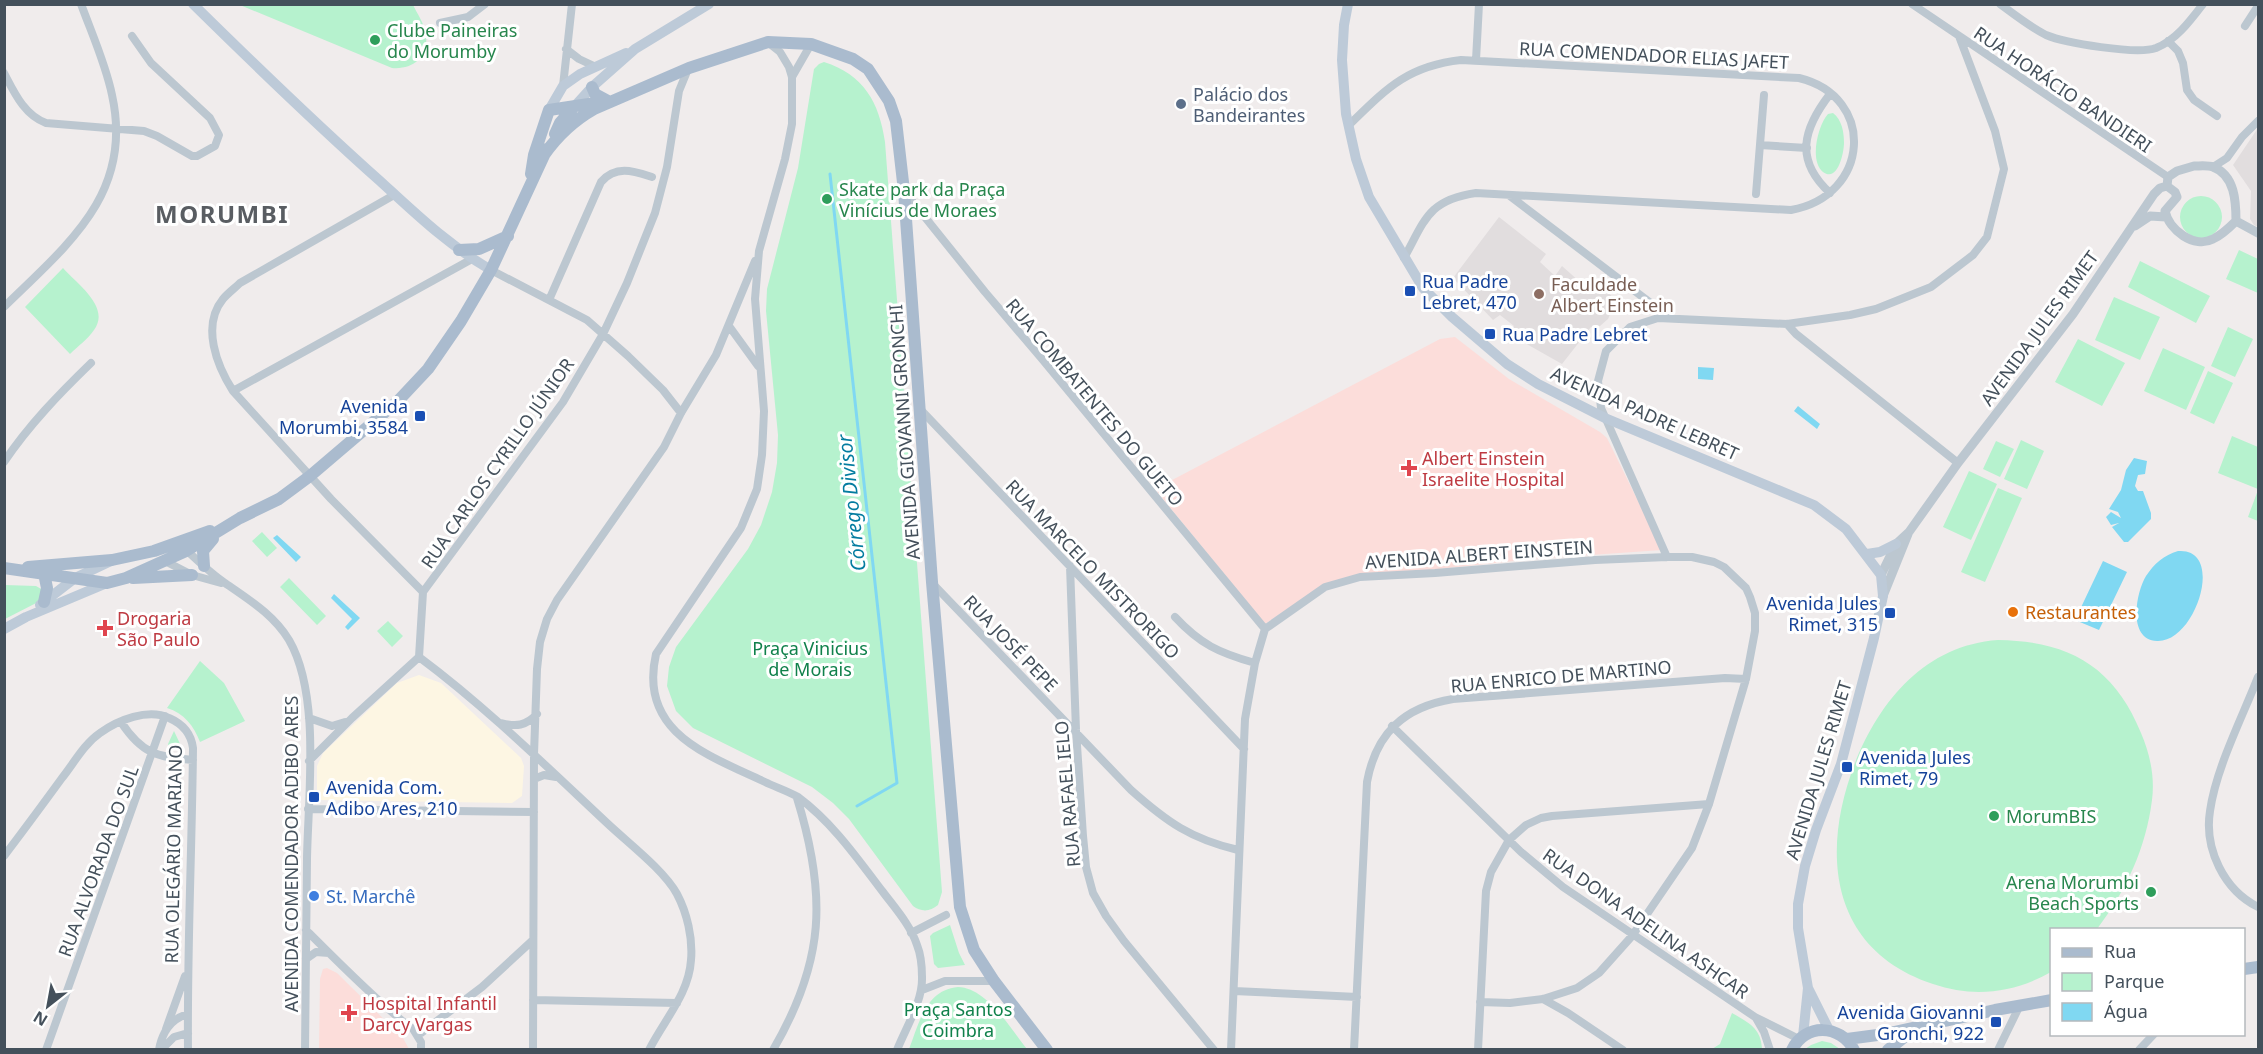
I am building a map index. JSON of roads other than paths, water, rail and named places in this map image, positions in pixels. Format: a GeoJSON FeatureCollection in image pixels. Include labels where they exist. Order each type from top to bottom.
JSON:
{"type":"FeatureCollection","features":[{"type":"Feature","properties":{"kind":"main road"},"geometry":{"type":"LineString","coordinates":[[193,4],[327,134],[436,233],[491,270]]}},
{"type":"Feature","properties":{"kind":"main road"},"geometry":{"type":"LineString","coordinates":[[529,185],[534,155],[549,110],[563,86],[580,74],[635,50],[709,4]]}},
{"type":"Feature","properties":{"kind":"main road","name":"AVENIDA PADRE LEBRET"},"geometry":{"type":"LineString","coordinates":[[1348,4],[1342,60],[1349,125],[1356,159],[1369,197],[1423,288],[1452,317],[1507,364],[1538,384],[1605,418],[1814,505],[1846,529],[1867,554],[1881,575],[1883,596]]}},
{"type":"Feature","properties":{"kind":"main road","name":"AVENIDA GIOVANNI GRONCHI"},"geometry":{"type":"LineString","coordinates":[[544,155],[559,135],[571,124],[609,102],[689,68],[768,42],[811,44],[853,59],[868,69],[879,83],[896,121],[904,191],[932,582],[960,907],[974,950],[994,981],[1047,1050]]}},
{"type":"Feature","properties":{"kind":"main road"},"geometry":{"type":"LineString","coordinates":[[4,629],[26,617],[106,583],[126,578],[186,551],[228,525],[279,499],[310,476],[398,401],[428,369],[461,321],[491,270],[560,123],[592,87],[635,50]]}},
{"type":"Feature","properties":{"kind":"main road"},"geometry":{"type":"LineString","coordinates":[[592,87],[596,94],[609,102]]}},
{"type":"Feature","properties":{"kind":"main road","name":"AVENIDA GIOVANNI GRONCHI"},"geometry":{"type":"LineString","coordinates":[[549,110],[609,102]]}},
{"type":"Feature","properties":{"kind":"main road"},"geometry":{"type":"LineString","coordinates":[[459,250],[479,249],[508,236]]}},
{"type":"Feature","properties":{"kind":"main road"},"geometry":{"type":"LineString","coordinates":[[10,568],[112,560],[154,550],[228,525]]}},
{"type":"Feature","properties":{"kind":"main road"},"geometry":{"type":"LineString","coordinates":[[204,566],[203,555],[206,546],[228,525]]}},
{"type":"Feature","properties":{"kind":"main road"},"geometry":{"type":"LineString","coordinates":[[1867,554],[1880,552],[1896,544]]}},
{"type":"Feature","properties":{"kind":"main road"},"geometry":{"type":"LineString","coordinates":[[26,617],[75,578],[112,560]]}},
{"type":"Feature","properties":{"kind":"main road"},"geometry":{"type":"LineString","coordinates":[[10,568],[106,583]]}},
{"type":"Feature","properties":{"kind":"main road"},"geometry":{"type":"LineString","coordinates":[[44,573],[47,588],[44,602]]}},
{"type":"Feature","properties":{"kind":"main road"},"geometry":{"type":"LineString","coordinates":[[126,578],[192,575]]}},
{"type":"Feature","properties":{"kind":"main road","name":"AVENIDA JULES RIMET"},"geometry":{"type":"LineString","coordinates":[[1829,1030],[1808,988],[1798,928],[1798,904],[1805,866],[1816,830],[1841,765],[1883,596]]}},
{"type":"Feature","properties":{"kind":"main road","name":"AVENIDA JULES RIMET"},"geometry":{"type":"LineString","coordinates":[[1798,1041],[1808,988]]}},
{"type":"Feature","properties":{"kind":"main road"},"geometry":{"type":"LineString","coordinates":[[1798,1041],[1815,1030],[1829,1030],[1850,1044],[1921,1025],[2050,1000]]}},
{"type":"Feature","properties":{"kind":"main road"},"geometry":{"type":"LineString","coordinates":[[1888,1050],[1921,1025]]}},
{"type":"Feature","properties":{"kind":"street"},"geometry":{"type":"LineString","coordinates":[[4,307],[66,247],[98,206],[108,184],[117,128],[112,94],[81,4]]}},
{"type":"Feature","properties":{"kind":"street"},"geometry":{"type":"LineString","coordinates":[[440,23],[468,16],[485,4]]}},
{"type":"Feature","properties":{"kind":"street"},"geometry":{"type":"LineString","coordinates":[[563,86],[572,4]]}},
{"type":"Feature","properties":{"kind":"street"},"geometry":{"type":"LineString","coordinates":[[1476,60],[1479,4]]}},
{"type":"Feature","properties":{"kind":"street","name":"RUA HORÁCIO BANDIERI"},"geometry":{"type":"LineString","coordinates":[[1912,4],[2167,182]]}},
{"type":"Feature","properties":{"kind":"street"},"geometry":{"type":"LineString","coordinates":[[2000,4],[2045,34],[2058,39],[2134,50],[2156,47],[2168,41],[2178,34],[2203,4]]}},
{"type":"Feature","properties":{"kind":"street"},"geometry":{"type":"LineString","coordinates":[[2245,26],[2259,6]]}},
{"type":"Feature","properties":{"kind":"street"},"geometry":{"type":"LineString","coordinates":[[4,73],[21,103],[36,119],[62,126],[117,128],[150,134],[196,156],[215,146],[219,139],[218,129],[202,109],[151,63],[132,36]]}},
{"type":"Feature","properties":{"kind":"street"},"geometry":{"type":"LineString","coordinates":[[1666,557],[1601,408],[1598,381],[1606,351],[1630,327],[1645,321],[1669,317],[1787,324],[1850,315],[1930,287],[1973,255],[1987,237],[2004,169],[1995,131],[1959,36]]}},
{"type":"Feature","properties":{"kind":"street"},"geometry":{"type":"LineString","coordinates":[[2168,41],[2178,51],[2183,63],[2187,90],[2194,100],[2217,116]]}},
{"type":"Feature","properties":{"kind":"street"},"geometry":{"type":"LineString","coordinates":[[533,1050],[534,754],[540,642],[547,619],[572,576],[664,447],[681,413],[716,355],[759,251],[785,159],[792,124],[792,77],[785,58],[768,42]]}},
{"type":"Feature","properties":{"kind":"street"},"geometry":{"type":"LineString","coordinates":[[792,77],[811,44]]}},
{"type":"Feature","properties":{"kind":"street"},"geometry":{"type":"LineString","coordinates":[[566,49],[596,67]]}},
{"type":"Feature","properties":{"kind":"street","name":"RUA COMENDADOR ELIAS JAFET"},"geometry":{"type":"LineString","coordinates":[[1349,125],[1381,93],[1408,75],[1443,62],[1476,60],[1799,78],[1812,82],[1830,94],[1846,111],[1852,124],[1853,158],[1849,170],[1830,193],[1807,207],[1791,210],[1476,193],[1450,198],[1441,203],[1426,217],[1404,258]]}},
{"type":"Feature","properties":{"kind":"street","name":"RUA CARLOS CYRILLO JÚNIOR"},"geometry":{"type":"LineString","coordinates":[[419,657],[423,592],[563,402],[603,334],[627,283],[655,213],[668,167],[679,91],[689,68]]}},
{"type":"Feature","properties":{"kind":"street"},"geometry":{"type":"LineString","coordinates":[[1830,94],[1810,124],[1807,147],[1809,166],[1813,176],[1830,193]]}},
{"type":"Feature","properties":{"kind":"street"},"geometry":{"type":"LineString","coordinates":[[1756,194],[1764,95]]}},
{"type":"Feature","properties":{"kind":"street"},"geometry":{"type":"LineString","coordinates":[[2213,167],[2227,158],[2242,137],[2259,121]]}},
{"type":"Feature","properties":{"kind":"street"},"geometry":{"type":"LineString","coordinates":[[1760,145],[1807,147]]}},
{"type":"Feature","properties":{"kind":"street"},"geometry":{"type":"LineString","coordinates":[[2194,166],[2213,167],[2223,172],[2233,189],[2236,221],[2217,237],[2206,242],[2182,235],[2170,225],[2166,217],[2165,212],[2168,206],[2176,197],[2167,182],[2177,171],[2194,166]]}},
{"type":"Feature","properties":{"kind":"street"},"geometry":{"type":"LineString","coordinates":[[549,300],[601,182],[615,171],[630,170],[652,177]]}},
{"type":"Feature","properties":{"kind":"street","name":"AVENIDA JULES RIMET"},"geometry":{"type":"LineString","coordinates":[[1881,575],[1896,544],[1909,532],[1958,463],[2073,314],[2154,194],[2167,182]]}},
{"type":"Feature","properties":{"kind":"street","name":"RUA COMBATENTES DO GUETO"},"geometry":{"type":"LineString","coordinates":[[904,191],[1265,629]]}},
{"type":"Feature","properties":{"kind":"street"},"geometry":{"type":"LineString","coordinates":[[394,195],[240,283],[222,299],[214,315],[213,342],[221,373],[233,391],[310,476],[423,592]]}},
{"type":"Feature","properties":{"kind":"street"},"geometry":{"type":"LineString","coordinates":[[1508,195],[1669,317]]}},
{"type":"Feature","properties":{"kind":"street"},"geometry":{"type":"LineString","coordinates":[[2130,229],[2150,216],[2166,217]]}},
{"type":"Feature","properties":{"kind":"street"},"geometry":{"type":"LineString","coordinates":[[2236,221],[2259,233]]}},
{"type":"Feature","properties":{"kind":"street"},"geometry":{"type":"LineString","coordinates":[[759,251],[755,299],[764,411],[762,455],[757,489],[741,528],[656,654],[653,669],[654,685],[659,708],[670,728],[683,740],[705,753],[796,796],[835,831],[896,909],[917,944],[921,963],[922,990],[897,1050]]}},
{"type":"Feature","properties":{"kind":"street"},"geometry":{"type":"LineString","coordinates":[[233,391],[472,259]]}},
{"type":"Feature","properties":{"kind":"street"},"geometry":{"type":"LineString","coordinates":[[491,270],[587,320],[663,390],[681,413]]}},
{"type":"Feature","properties":{"kind":"street"},"geometry":{"type":"LineString","coordinates":[[1787,324],[1796,334],[1958,463]]}},
{"type":"Feature","properties":{"kind":"street"},"geometry":{"type":"LineString","coordinates":[[729,326],[759,367]]}},
{"type":"Feature","properties":{"kind":"street"},"geometry":{"type":"LineString","coordinates":[[4,462],[39,417],[91,363]]}},
{"type":"Feature","properties":{"kind":"street","name":"RUA MARCELO MISTRORIGO"},"geometry":{"type":"LineString","coordinates":[[921,409],[1244,749]]}},
{"type":"Feature","properties":{"kind":"street","name":"AVENIDA JULES RIMET"},"geometry":{"type":"LineString","coordinates":[[1883,596],[1909,532]]}},
{"type":"Feature","properties":{"kind":"street","name":"AVENIDA COMENDADOR ADIBO ARES"},"geometry":{"type":"LineString","coordinates":[[177,542],[225,584],[258,605],[274,620],[289,640],[305,684],[309,718],[305,1050]]}},
{"type":"Feature","properties":{"kind":"street","name":"AVENIDA COMENDADOR ADIBO ARES"},"geometry":{"type":"LineString","coordinates":[[154,550],[164,561],[192,575],[225,584]]}},
{"type":"Feature","properties":{"kind":"street","name":"AVENIDA ALBERT EINSTEIN"},"geometry":{"type":"LineString","coordinates":[[1265,629],[1325,587],[1360,577],[1595,560],[1692,557],[1714,562],[1734,574],[1746,588],[1755,614],[1755,631],[1746,679],[1709,804],[1692,848],[1632,936],[1599,973],[1577,988],[1543,999],[1517,1003],[1480,1002]]}},
{"type":"Feature","properties":{"kind":"street","name":"RUA RAFAEL IELO"},"geometry":{"type":"LineString","coordinates":[[1070,566],[1076,730],[1083,836],[1086,867],[1093,893],[1124,941],[1214,1050]]}},
{"type":"Feature","properties":{"kind":"street","name":"RUA JOSÉ PEPE"},"geometry":{"type":"LineString","coordinates":[[932,582],[1131,790],[1162,817],[1192,836],[1212,844],[1238,850]]}},
{"type":"Feature","properties":{"kind":"street"},"geometry":{"type":"LineString","coordinates":[[1175,617],[1204,644],[1223,654],[1255,663]]}},
{"type":"Feature","properties":{"kind":"street"},"geometry":{"type":"LineString","coordinates":[[1231,1050],[1245,719],[1255,663],[1265,629]]}},
{"type":"Feature","properties":{"kind":"street"},"geometry":{"type":"LineString","coordinates":[[309,761],[419,657],[465,692],[635,849],[676,893],[686,913],[691,939],[690,974],[677,1002],[649,1050]]}},
{"type":"Feature","properties":{"kind":"street"},"geometry":{"type":"LineString","coordinates":[[2259,677],[2214,790],[2209,830],[2218,867],[2226,880],[2240,895],[2259,907]]}},
{"type":"Feature","properties":{"kind":"street","name":"RUA ENRICO DE MARTINO"},"geometry":{"type":"LineString","coordinates":[[1354,1050],[1366,782],[1370,763],[1379,744],[1392,726],[1419,708],[1453,699],[1725,678],[1746,679]]}},
{"type":"Feature","properties":{"kind":"street"},"geometry":{"type":"LineString","coordinates":[[500,723],[512,726],[524,724],[537,714]]}},
{"type":"Feature","properties":{"kind":"street"},"geometry":{"type":"LineString","coordinates":[[4,856],[84,749],[100,733],[121,722],[142,715],[165,716]]}},
{"type":"Feature","properties":{"kind":"street","name":"RUA ALVORADA DO SUL"},"geometry":{"type":"LineString","coordinates":[[46,1050],[165,716]]}},
{"type":"Feature","properties":{"kind":"street","name":"RUA OLEGÁRIO MARIANO"},"geometry":{"type":"LineString","coordinates":[[165,716],[177,721],[188,732],[192,740],[191,899],[187,972],[188,1050]]}},
{"type":"Feature","properties":{"kind":"street"},"geometry":{"type":"LineString","coordinates":[[309,718],[332,726],[352,718]]}},
{"type":"Feature","properties":{"kind":"street"},"geometry":{"type":"LineString","coordinates":[[121,722],[142,748],[153,754],[193,760]]}},
{"type":"Feature","properties":{"kind":"street","name":"RUA DONA ADELINA ASHCAR"},"geometry":{"type":"LineString","coordinates":[[1392,726],[1509,840],[1563,887],[1632,936],[1755,1017],[1798,1041]]}},
{"type":"Feature","properties":{"kind":"street"},"geometry":{"type":"LineString","coordinates":[[534,778],[544,775],[560,778]]}},
{"type":"Feature","properties":{"kind":"street"},"geometry":{"type":"LineString","coordinates":[[774,1050],[799,1001],[806,981],[815,936],[817,890],[812,855],[796,796]]}},
{"type":"Feature","properties":{"kind":"street"},"geometry":{"type":"LineString","coordinates":[[1478,1050],[1486,891],[1491,872],[1509,840],[1526,825],[1552,816],[1709,804]]}},
{"type":"Feature","properties":{"kind":"street"},"geometry":{"type":"LineString","coordinates":[[308,809],[534,812]]}},
{"type":"Feature","properties":{"kind":"street"},"geometry":{"type":"LineString","coordinates":[[911,933],[946,915]]}},
{"type":"Feature","properties":{"kind":"street"},"geometry":{"type":"LineString","coordinates":[[306,930],[411,1028],[421,1033],[482,987],[533,940]]}},
{"type":"Feature","properties":{"kind":"street"},"geometry":{"type":"LineString","coordinates":[[306,959],[316,952],[329,953]]}},
{"type":"Feature","properties":{"kind":"street"},"geometry":{"type":"LineString","coordinates":[[160,1050],[187,972]]}},
{"type":"Feature","properties":{"kind":"street"},"geometry":{"type":"LineString","coordinates":[[922,990],[945,981],[994,981]]}},
{"type":"Feature","properties":{"kind":"street"},"geometry":{"type":"LineString","coordinates":[[1234,991],[1357,997]]}},
{"type":"Feature","properties":{"kind":"street"},"geometry":{"type":"LineString","coordinates":[[1543,999],[1623,1050]]}},
{"type":"Feature","properties":{"kind":"street"},"geometry":{"type":"LineString","coordinates":[[533,1000],[677,1002]]}},
{"type":"Feature","properties":{"kind":"street"},"geometry":{"type":"LineString","coordinates":[[1998,1050],[2020,1005]]}},
{"type":"Feature","properties":{"kind":"street"},"geometry":{"type":"LineString","coordinates":[[166,1029],[176,1019],[187,1014]]}},
{"type":"Feature","properties":{"kind":"street","name":"RUA DONA ADELINA ASHCAR"},"geometry":{"type":"LineString","coordinates":[[1755,1017],[1764,1032],[1770,1050]]}},
{"type":"Feature","properties":{"kind":"street"},"geometry":{"type":"LineString","coordinates":[[411,1028],[421,1046]]}},
{"type":"Feature","properties":{"kind":"street"},"geometry":{"type":"LineString","coordinates":[[421,1046],[427,1029]]}},
{"type":"Feature","properties":{"kind":"street"},"geometry":{"type":"LineString","coordinates":[[160,1050],[174,1037],[188,1033]]}},
{"type":"Feature","properties":{"kind":"street"},"geometry":{"type":"LineString","coordinates":[[2139,1050],[2153,1036]]}},
{"type":"Feature","properties":{"kind":"water"},"geometry":{"type":"Polygon","coordinates":[[[1698,367],[1714,368],[1713,380],[1698,379],[1698,367]]]}},
{"type":"Feature","properties":{"kind":"water"},"geometry":{"type":"Polygon","coordinates":[[[1798,406],[1820,424],[1817,429],[1794,411],[1798,406]]]}},
{"type":"Feature","properties":{"kind":"water"},"geometry":{"type":"Polygon","coordinates":[[[2134,458],[2147,461],[2145,474],[2138,475],[2135,486],[2138,491],[2143,491],[2151,519],[2128,542],[2124,542],[2112,527],[2119,523],[2111,525],[2106,517],[2111,512],[2121,518],[2118,512],[2109,509],[2121,490],[2126,470],[2134,458]]]}},
{"type":"Feature","properties":{"kind":"water"},"geometry":{"type":"Polygon","coordinates":[[[277,535],[301,557],[296,562],[273,538],[277,535]]]}},
{"type":"Feature","properties":{"kind":"water"},"geometry":{"type":"Polygon","coordinates":[[[2178,551],[2192,554],[2200,564],[2203,578],[2200,595],[2183,627],[2171,638],[2157,641],[2148,639],[2141,633],[2136,614],[2142,583],[2156,564],[2178,551]]]}},
{"type":"Feature","properties":{"kind":"water"},"geometry":{"type":"Polygon","coordinates":[[[2103,561],[2127,572],[2099,630],[2075,620],[2103,561]]]}},
{"type":"Feature","properties":{"kind":"water"},"geometry":{"type":"Polygon","coordinates":[[[334,594],[360,618],[348,630],[345,627],[352,619],[331,598],[334,594]]]}},
{"type":"Feature","properties":{"kind":"waterway","name":"Córrego Divisor"},"geometry":{"type":"LineString","coordinates":[[830,174],[897,783],[857,806]]}},
{"type":"Feature","properties":{"kind":"place","name":"Clube Paineiras do Morumby"},"geometry":{"type":"Point","coordinates":[375,40]}},
{"type":"Feature","properties":{"kind":"place","name":"Palácio dos Bandeirantes"},"geometry":{"type":"Point","coordinates":[1181,104]}},
{"type":"Feature","properties":{"kind":"place","name":"Skate park da Praça Vinícius de Moraes"},"geometry":{"type":"Point","coordinates":[827,199]}},
{"type":"Feature","properties":{"kind":"place","name":"Rua Padre Lebret, 470"},"geometry":{"type":"Point","coordinates":[1410,291]}},
{"type":"Feature","properties":{"kind":"place","name":"Faculdade Albert Einstein"},"geometry":{"type":"Point","coordinates":[1539,294]}},
{"type":"Feature","properties":{"kind":"place","name":"Rua Padre Lebret"},"geometry":{"type":"Point","coordinates":[1490,334]}},
{"type":"Feature","properties":{"kind":"place","name":"Avenida Morumbi, 3584"},"geometry":{"type":"Point","coordinates":[420,416]}},
{"type":"Feature","properties":{"kind":"place","name":"Albert Einstein Israelite Hospital"},"geometry":{"type":"Point","coordinates":[1409,468]}},
{"type":"Feature","properties":{"kind":"place","name":"Restaurantes"},"geometry":{"type":"Point","coordinates":[2013,612]}},
{"type":"Feature","properties":{"kind":"place","name":"Avenida Jules Rimet, 315"},"geometry":{"type":"Point","coordinates":[1890,613]}},
{"type":"Feature","properties":{"kind":"place","name":"Drogaria São Paulo"},"geometry":{"type":"Point","coordinates":[105,628]}},
{"type":"Feature","properties":{"kind":"place","name":"Avenida Jules Rimet, 79"},"geometry":{"type":"Point","coordinates":[1847,767]}},
{"type":"Feature","properties":{"kind":"place","name":"Avenida Com. Adibo Ares, 210"},"geometry":{"type":"Point","coordinates":[314,797]}},
{"type":"Feature","properties":{"kind":"place","name":"MorumBIS"},"geometry":{"type":"Point","coordinates":[1994,816]}},
{"type":"Feature","properties":{"kind":"place","name":"Arena Morumbi Beach Sports"},"geometry":{"type":"Point","coordinates":[2151,892]}},
{"type":"Feature","properties":{"kind":"place","name":"St. Marchê"},"geometry":{"type":"Point","coordinates":[314,896]}},
{"type":"Feature","properties":{"kind":"place","name":"Hospital Infantil Darcy Vargas"},"geometry":{"type":"Point","coordinates":[349,1013]}},
{"type":"Feature","properties":{"kind":"place","name":"Avenida Giovanni Gronchi, 922"},"geometry":{"type":"Point","coordinates":[1996,1022]}},
{"type":"Feature","properties":{"kind":"district","name":"MORUMBI"},"geometry":{"type":"Point","coordinates":[222,213]}},
{"type":"Feature","properties":{"kind":"park label","name":"Praça Vinicius de Morais"},"geometry":{"type":"Point","coordinates":[810,658]}},
{"type":"Feature","properties":{"kind":"park label","name":"Praça Santos Coimbra"},"geometry":{"type":"Point","coordinates":[958,1019]}}]}
